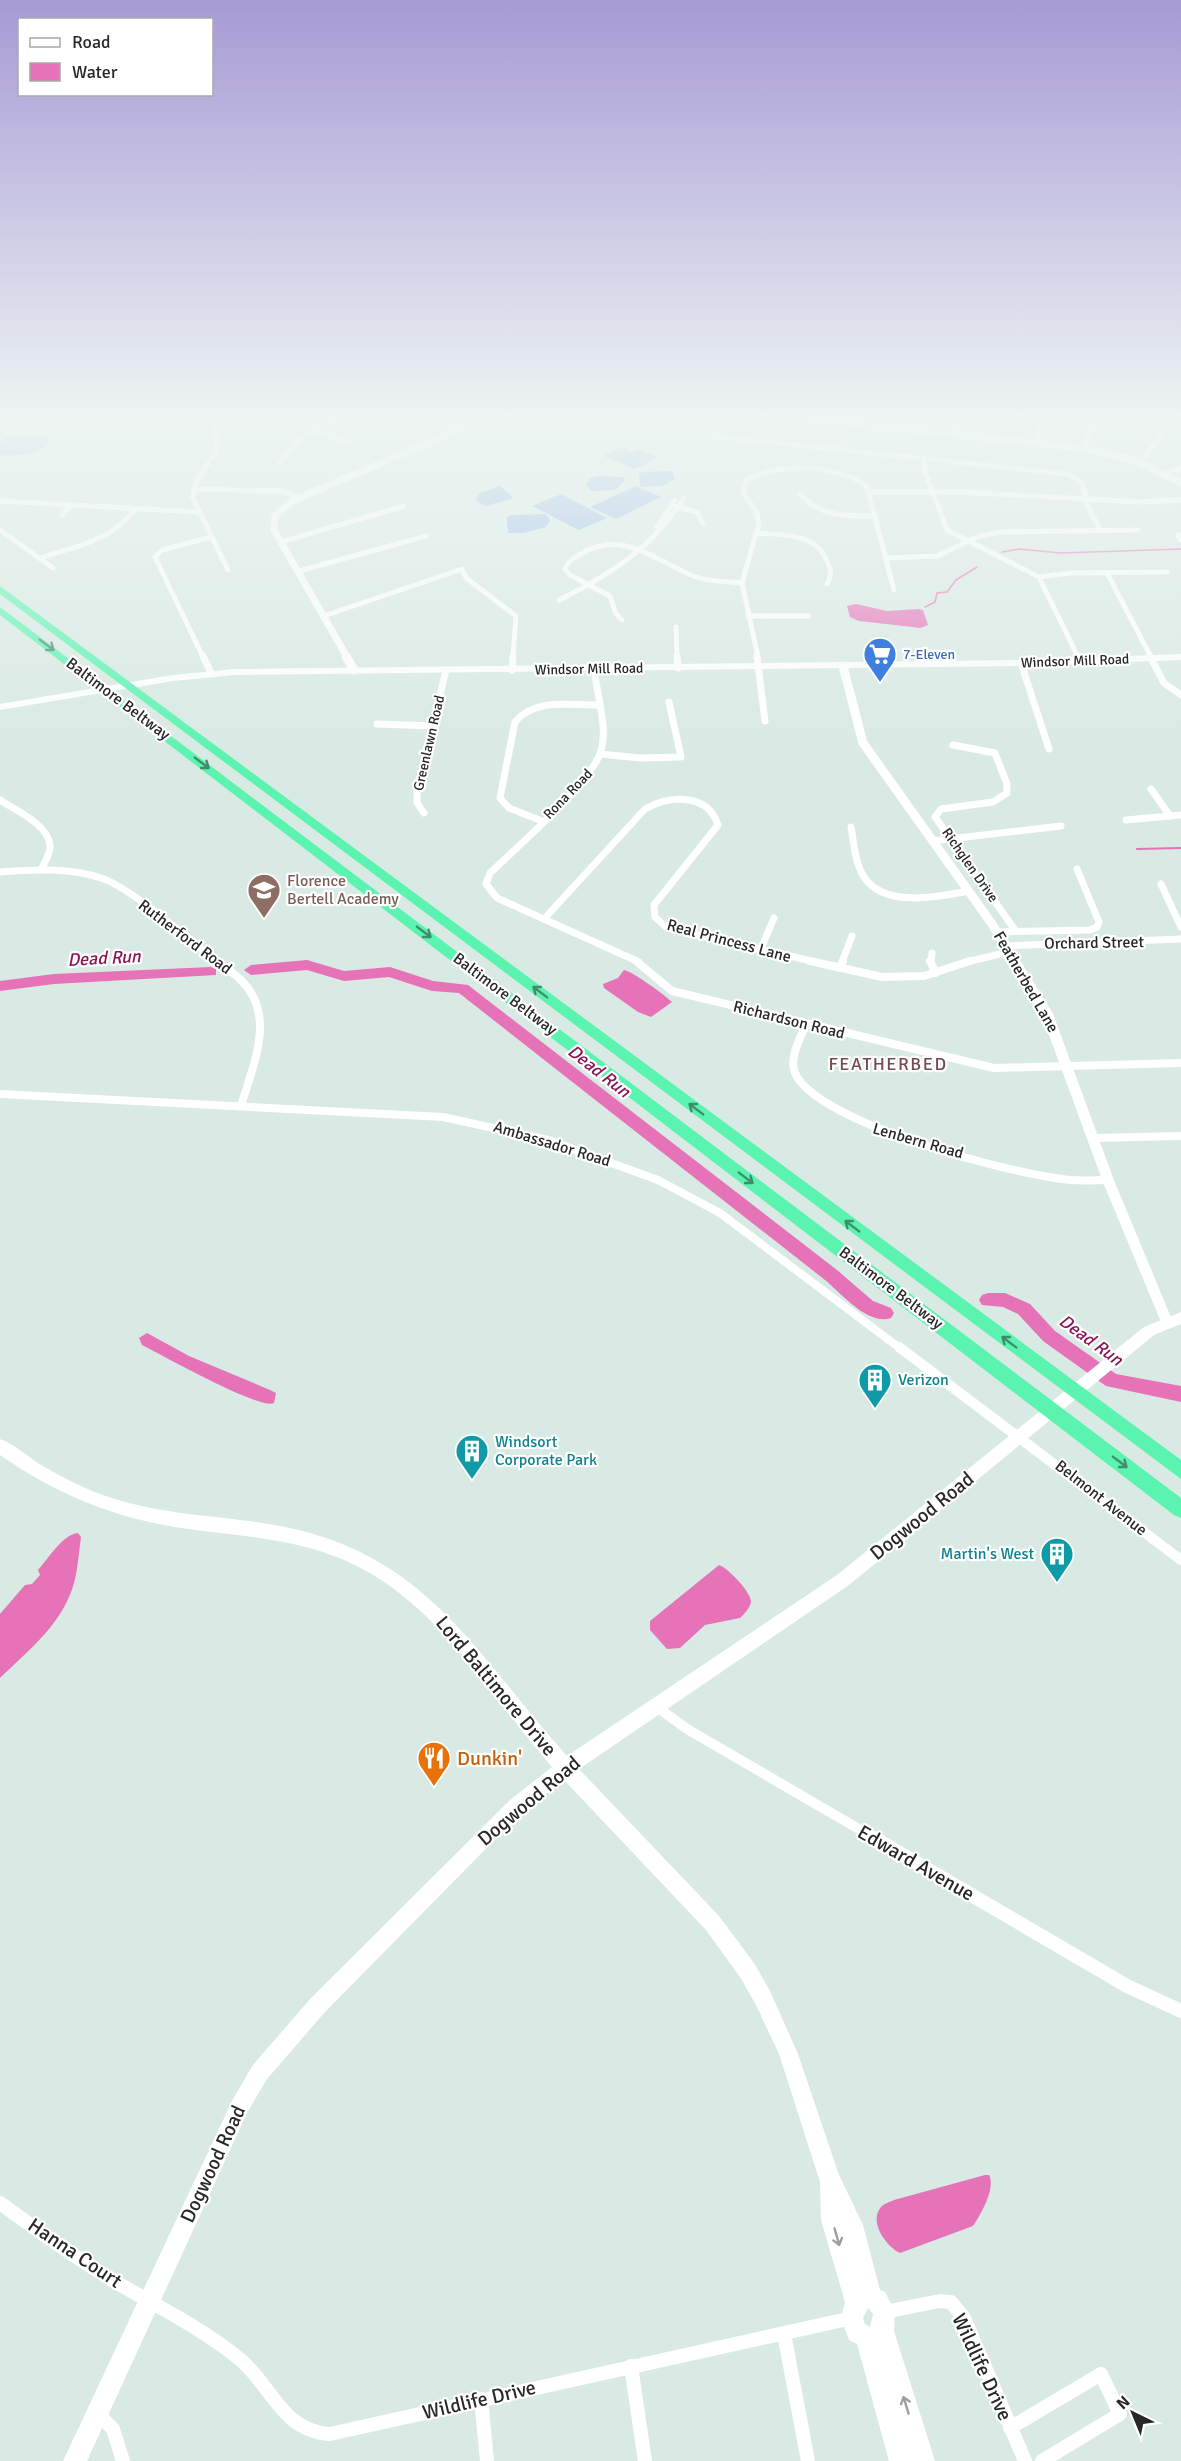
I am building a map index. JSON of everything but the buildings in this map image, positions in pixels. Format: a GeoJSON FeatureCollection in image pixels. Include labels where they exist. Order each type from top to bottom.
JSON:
{"type":"FeatureCollection","features":[{"type":"Feature","properties":{"kind":"highway","name":"Baltimore Beltway"},"geometry":{"type":"LineString","coordinates":[[0,589],[1181,1471]]}},
{"type":"Feature","properties":{"kind":"highway","name":"Baltimore Beltway"},"geometry":{"type":"LineString","coordinates":[[0,610],[1181,1509]]}},
{"type":"Feature","properties":{"kind":"main road","name":"Windsor Mill Road"},"geometry":{"type":"LineString","coordinates":[[0,707],[212,673],[354,669],[512,670],[843,666],[1181,657]]}},
{"type":"Feature","properties":{"kind":"main road","name":"Dogwood Road"},"geometry":{"type":"LineString","coordinates":[[75,2461],[150,2302],[216,2151],[260,2072],[318,2005],[516,1806],[565,1768],[835,1586],[1149,1331],[1174,1320]]}},
{"type":"Feature","properties":{"kind":"main road","name":"Lord Baltimore Drive"},"geometry":{"type":"LineString","coordinates":[[0,1446],[60,1482],[118,1508],[175,1520],[289,1534],[354,1556],[384,1573],[435,1612],[565,1768],[728,1942],[777,2021],[798,2072],[830,2179],[832,2220],[923,2461]]}},
{"type":"Feature","properties":{"kind":"main road","name":"Lord Baltimore Drive"},"geometry":{"type":"LineString","coordinates":[[869,2317],[902,2461]]}},
{"type":"Feature","properties":{"kind":"street"},"geometry":{"type":"LineString","coordinates":[[1,531],[53,568]]}},
{"type":"Feature","properties":{"kind":"street"},"geometry":{"type":"LineString","coordinates":[[40,558],[116,531]]}},
{"type":"Feature","properties":{"kind":"street"},"geometry":{"type":"LineString","coordinates":[[208,531],[228,570]]}},
{"type":"Feature","properties":{"kind":"street"},"geometry":{"type":"LineString","coordinates":[[274,531],[354,669]]}},
{"type":"Feature","properties":{"kind":"street"},"geometry":{"type":"LineString","coordinates":[[281,542],[319,531]]}},
{"type":"Feature","properties":{"kind":"street"},"geometry":{"type":"LineString","coordinates":[[639,549],[654,531]]}},
{"type":"Feature","properties":{"kind":"street"},"geometry":{"type":"LineString","coordinates":[[556,598],[587,583],[639,549],[661,531]]}},
{"type":"Feature","properties":{"kind":"street"},"geometry":{"type":"LineString","coordinates":[[878,531],[894,590]]}},
{"type":"Feature","properties":{"kind":"street"},"geometry":{"type":"LineString","coordinates":[[948,531],[1039,577],[1070,573],[1167,572]]}},
{"type":"Feature","properties":{"kind":"street"},"geometry":{"type":"LineString","coordinates":[[885,558],[932,557],[967,542],[999,532],[1107,531]]}},
{"type":"Feature","properties":{"kind":"street"},"geometry":{"type":"LineString","coordinates":[[765,721],[760,667],[742,583],[757,533],[801,538],[822,547],[831,574],[827,584]]}},
{"type":"Feature","properties":{"kind":"street"},"geometry":{"type":"LineString","coordinates":[[1181,535],[1178,535],[1181,540]]}},
{"type":"Feature","properties":{"kind":"street"},"geometry":{"type":"LineString","coordinates":[[299,572],[426,536]]}},
{"type":"Feature","properties":{"kind":"street"},"geometry":{"type":"LineString","coordinates":[[211,537],[162,550],[155,557],[212,673]]}},
{"type":"Feature","properties":{"kind":"street"},"geometry":{"type":"LineString","coordinates":[[622,620],[616,614],[610,596],[566,572],[567,563],[604,543],[615,543],[639,549],[698,578],[742,583]]}},
{"type":"Feature","properties":{"kind":"street"},"geometry":{"type":"LineString","coordinates":[[324,616],[462,569],[466,578],[516,616],[512,670]]}},
{"type":"Feature","properties":{"kind":"street"},"geometry":{"type":"LineString","coordinates":[[1107,573],[1168,687],[1181,695]]}},
{"type":"Feature","properties":{"kind":"street"},"geometry":{"type":"LineString","coordinates":[[1039,577],[1080,661]]}},
{"type":"Feature","properties":{"kind":"street"},"geometry":{"type":"LineString","coordinates":[[748,616],[809,616]]}},
{"type":"Feature","properties":{"kind":"street"},"geometry":{"type":"LineString","coordinates":[[676,627],[678,668]]}},
{"type":"Feature","properties":{"kind":"street"},"geometry":{"type":"LineString","coordinates":[[1021,663],[1049,749]]}},
{"type":"Feature","properties":{"kind":"street","name":"Featherbed Lane"},"geometry":{"type":"LineString","coordinates":[[843,666],[864,743],[997,932],[1048,1016],[1069,1067],[1108,1180],[1174,1320]]}},
{"type":"Feature","properties":{"kind":"street","name":"Rona Road"},"geometry":{"type":"LineString","coordinates":[[522,840],[590,771],[600,754],[602,739],[594,669]]}},
{"type":"Feature","properties":{"kind":"street","name":"Greenlawn Road"},"geometry":{"type":"LineString","coordinates":[[424,813],[417,803],[417,792],[446,670]]}},
{"type":"Feature","properties":{"kind":"street"},"geometry":{"type":"LineString","coordinates":[[600,754],[640,758],[681,757],[669,702]]}},
{"type":"Feature","properties":{"kind":"street"},"geometry":{"type":"LineString","coordinates":[[542,821],[509,808],[500,798],[515,722],[521,714],[537,708],[597,705]]}},
{"type":"Feature","properties":{"kind":"street"},"geometry":{"type":"LineString","coordinates":[[377,724],[433,726]]}},
{"type":"Feature","properties":{"kind":"street","name":"Richglen Drive"},"geometry":{"type":"LineString","coordinates":[[953,746],[995,753],[1008,789],[1004,796],[993,802],[938,811],[936,818],[952,837],[1016,930]]}},
{"type":"Feature","properties":{"kind":"street"},"geometry":{"type":"LineString","coordinates":[[1151,789],[1170,816]]}},
{"type":"Feature","properties":{"kind":"street","name":"Real Princess Lane"},"geometry":{"type":"LineString","coordinates":[[544,919],[645,809],[658,801],[678,798],[710,809],[718,818],[718,825],[657,899],[653,911],[655,917],[660,923],[677,931],[760,951],[897,978],[936,973],[1008,949]]}},
{"type":"Feature","properties":{"kind":"street"},"geometry":{"type":"LineString","coordinates":[[0,800],[38,827],[48,837],[50,849],[42,868]]}},
{"type":"Feature","properties":{"kind":"street"},"geometry":{"type":"LineString","coordinates":[[1126,820],[1181,815]]}},
{"type":"Feature","properties":{"kind":"street"},"geometry":{"type":"LineString","coordinates":[[932,841],[1061,826]]}},
{"type":"Feature","properties":{"kind":"street"},"geometry":{"type":"LineString","coordinates":[[851,827],[863,876],[880,889],[927,899],[969,891]]}},
{"type":"Feature","properties":{"kind":"street","name":"Richardson Road"},"geometry":{"type":"LineString","coordinates":[[522,840],[490,873],[486,884],[497,898],[639,962],[672,991],[983,1067],[1181,1063]]}},
{"type":"Feature","properties":{"kind":"street","name":"Rutherford Road"},"geometry":{"type":"LineString","coordinates":[[0,872],[42,868],[86,873],[112,883],[220,963],[251,991],[257,1002],[262,1034],[241,1106]]}},
{"type":"Feature","properties":{"kind":"street"},"geometry":{"type":"LineString","coordinates":[[997,932],[1090,930],[1097,927],[1099,922],[1077,869]]}},
{"type":"Feature","properties":{"kind":"street"},"geometry":{"type":"LineString","coordinates":[[1161,884],[1181,927]]}},
{"type":"Feature","properties":{"kind":"street"},"geometry":{"type":"LineString","coordinates":[[760,951],[774,918]]}},
{"type":"Feature","properties":{"kind":"street"},"geometry":{"type":"LineString","coordinates":[[840,968],[852,936]]}},
{"type":"Feature","properties":{"kind":"street","name":"Orchard Street"},"geometry":{"type":"LineString","coordinates":[[1008,949],[1181,939]]}},
{"type":"Feature","properties":{"kind":"street"},"geometry":{"type":"LineString","coordinates":[[932,953],[931,965],[936,973]]}},
{"type":"Feature","properties":{"kind":"street","name":"Lenbern Road"},"geometry":{"type":"LineString","coordinates":[[806,1025],[795,1053],[795,1074],[806,1090],[817,1100],[846,1118],[876,1130],[1047,1176],[1071,1180],[1108,1180]]}},
{"type":"Feature","properties":{"kind":"street","name":"Ambassador Road"},"geometry":{"type":"LineString","coordinates":[[0,1094],[424,1115],[471,1121],[549,1141],[664,1183],[706,1204],[736,1224],[843,1308],[1021,1436]]}},
{"type":"Feature","properties":{"kind":"street"},"geometry":{"type":"LineString","coordinates":[[1094,1138],[1181,1136]]}},
{"type":"Feature","properties":{"kind":"street","name":"Belmont Avenue"},"geometry":{"type":"LineString","coordinates":[[1021,1436],[1181,1560]]}},
{"type":"Feature","properties":{"kind":"street","name":"Edward Avenue"},"geometry":{"type":"LineString","coordinates":[[657,1707],[687,1730],[1127,1986],[1181,2011]]}},
{"type":"Feature","properties":{"kind":"street","name":"Hanna Court"},"geometry":{"type":"LineString","coordinates":[[0,2203],[79,2260],[150,2302]]}},
{"type":"Feature","properties":{"kind":"street","name":"Wildlife Drive"},"geometry":{"type":"LineString","coordinates":[[150,2302],[242,2360],[286,2415],[299,2426],[315,2433],[330,2434],[630,2366],[940,2301],[951,2302],[964,2318],[1025,2461]]}},
{"type":"Feature","properties":{"kind":"street"},"geometry":{"type":"LineString","coordinates":[[784,2334],[808,2461]]}},
{"type":"Feature","properties":{"kind":"street"},"geometry":{"type":"LineString","coordinates":[[630,2366],[645,2461]]}},
{"type":"Feature","properties":{"kind":"street","name":"Wildlife Drive"},"geometry":{"type":"LineString","coordinates":[[1010,2428],[1101,2374],[1120,2414],[1042,2461]]}},
{"type":"Feature","properties":{"kind":"street"},"geometry":{"type":"LineString","coordinates":[[481,2399],[487,2461]]}},
{"type":"Feature","properties":{"kind":"street"},"geometry":{"type":"LineString","coordinates":[[98,2414],[112,2429],[123,2461]]}},
{"type":"Feature","properties":{"kind":"shaded area"},"geometry":{"type":"Polygon","coordinates":[[[508,531],[531,531],[523,533],[508,533],[508,531]]]}},
{"type":"Feature","properties":{"kind":"water"},"geometry":{"type":"Polygon","coordinates":[[[856,604],[887,611],[923,610],[928,625],[921,628],[859,621],[850,617],[847,606],[856,604]]]}},
{"type":"Feature","properties":{"kind":"water"},"geometry":{"type":"Polygon","coordinates":[[[624,970],[641,979],[672,1002],[651,1017],[638,1012],[604,988],[603,984],[618,978],[624,970]]]}},
{"type":"Feature","properties":{"kind":"water"},"geometry":{"type":"Polygon","coordinates":[[[147,1333],[189,1356],[276,1393],[274,1403],[251,1399],[232,1391],[142,1345],[139,1338],[147,1333]]]}},
{"type":"Feature","properties":{"kind":"water"},"geometry":{"type":"Polygon","coordinates":[[[78,1533],[81,1537],[76,1574],[63,1609],[45,1634],[0,1678],[0,1614],[25,1585],[32,1584],[40,1575],[38,1570],[61,1542],[72,1534],[78,1533]]]}},
{"type":"Feature","properties":{"kind":"water"},"geometry":{"type":"Polygon","coordinates":[[[719,1565],[733,1575],[748,1593],[751,1602],[748,1609],[740,1618],[705,1625],[680,1648],[667,1649],[650,1630],[650,1621],[719,1565]]]}},
{"type":"Feature","properties":{"kind":"water"},"geometry":{"type":"Polygon","coordinates":[[[989,2175],[991,2187],[973,2226],[900,2253],[885,2240],[877,2220],[881,2207],[885,2204],[989,2175]]]}},
{"type":"Feature","properties":{"kind":"waterway"},"geometry":{"type":"LineString","coordinates":[[1002,552],[1019,549],[1061,553],[1181,549]]}},
{"type":"Feature","properties":{"kind":"waterway"},"geometry":{"type":"LineString","coordinates":[[925,607],[935,602],[937,593],[947,592],[956,580],[977,567]]}},
{"type":"Feature","properties":{"kind":"waterway"},"geometry":{"type":"LineString","coordinates":[[1137,849],[1181,848]]}},
{"type":"Feature","properties":{"kind":"waterway","name":"Dead Run"},"geometry":{"type":"LineString","coordinates":[[251,970],[307,965],[344,976],[390,972],[432,986],[463,988],[831,1275],[867,1306],[885,1313]]}},
{"type":"Feature","properties":{"kind":"waterway","name":"Dead Run"},"geometry":{"type":"LineString","coordinates":[[0,986],[54,979],[211,972]]}},
{"type":"Feature","properties":{"kind":"waterway","name":"Dead Run"},"geometry":{"type":"LineString","coordinates":[[988,1300],[1005,1300],[1024,1309],[1049,1336],[1112,1381],[1181,1394]]}},
{"type":"Feature","properties":{"kind":"place","name":"7-Eleven"},"geometry":{"type":"Point","coordinates":[880,683]}},
{"type":"Feature","properties":{"kind":"place","name":"Florence Bertell Academy"},"geometry":{"type":"Point","coordinates":[264,919]}},
{"type":"Feature","properties":{"kind":"place","name":"Verizon"},"geometry":{"type":"Point","coordinates":[875,1409]}},
{"type":"Feature","properties":{"kind":"place","name":"Windsort Corporate Park"},"geometry":{"type":"Point","coordinates":[472,1480]}},
{"type":"Feature","properties":{"kind":"place","name":"Martin's West"},"geometry":{"type":"Point","coordinates":[1057,1583]}},
{"type":"Feature","properties":{"kind":"place","name":"Dunkin'"},"geometry":{"type":"Point","coordinates":[434,1787]}},
{"type":"Feature","properties":{"kind":"district","name":"FEATHERBED"},"geometry":{"type":"Point","coordinates":[888,1064]}}]}
